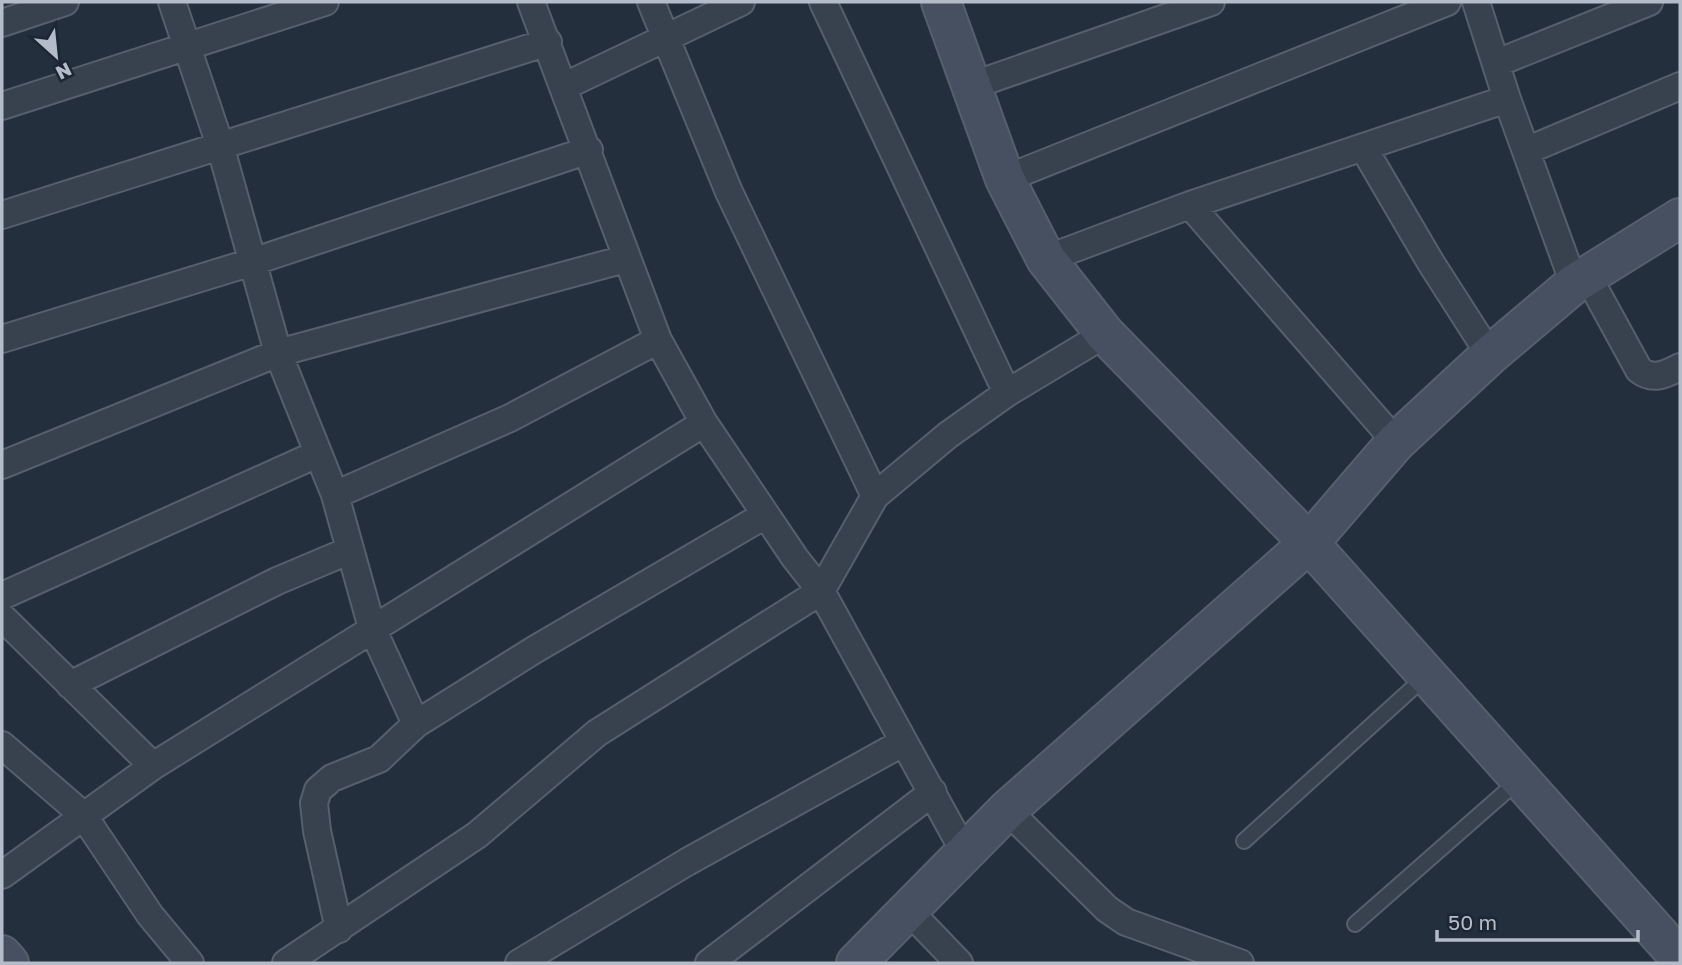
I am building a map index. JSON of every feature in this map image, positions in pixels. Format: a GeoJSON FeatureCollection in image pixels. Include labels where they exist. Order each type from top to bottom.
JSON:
{"type":"FeatureCollection","features":[{"type":"Feature","properties":{"kind":"street"},"geometry":{"type":"LineString","coordinates":[[2,23],[65,2]]}},
{"type":"Feature","properties":{"kind":"street"},"geometry":{"type":"LineString","coordinates":[[172,2],[220,145],[278,353],[335,495],[348,551],[372,628],[416,724]]}},
{"type":"Feature","properties":{"kind":"street"},"geometry":{"type":"LineString","coordinates":[[2,106],[325,2]]}},
{"type":"Feature","properties":{"kind":"street"},"geometry":{"type":"LineString","coordinates":[[531,2],[589,150],[625,259],[658,340],[704,423],[765,515],[821,592],[965,853]]}},
{"type":"Feature","properties":{"kind":"street"},"geometry":{"type":"LineString","coordinates":[[651,2],[730,192],[875,496]]}},
{"type":"Feature","properties":{"kind":"street"},"geometry":{"type":"LineString","coordinates":[[565,86],[741,2]]}},
{"type":"Feature","properties":{"kind":"street"},"geometry":{"type":"LineString","coordinates":[[823,2],[1007,393]]}},
{"type":"Feature","properties":{"kind":"street"},"geometry":{"type":"LineString","coordinates":[[941,2],[1005,179],[1046,259],[1105,334],[1309,543],[1680,958]]}},
{"type":"Feature","properties":{"kind":"street"},"geometry":{"type":"LineString","coordinates":[[971,86],[1211,2]]}},
{"type":"Feature","properties":{"kind":"street"},"geometry":{"type":"LineString","coordinates":[[1005,179],[1447,2]]}},
{"type":"Feature","properties":{"kind":"street"},"geometry":{"type":"LineString","coordinates":[[1476,2],[1526,151],[1581,280],[1639,370],[1646,375],[1657,377],[1680,367]]}},
{"type":"Feature","properties":{"kind":"street"},"geometry":{"type":"LineString","coordinates":[[1497,62],[1649,2]]}},
{"type":"Feature","properties":{"kind":"street"},"geometry":{"type":"LineString","coordinates":[[2,215],[548,43]]}},
{"type":"Feature","properties":{"kind":"street"},"geometry":{"type":"LineString","coordinates":[[1526,151],[1680,86]]}},
{"type":"Feature","properties":{"kind":"street"},"geometry":{"type":"LineString","coordinates":[[1046,259],[1190,205],[1507,99]]}},
{"type":"Feature","properties":{"kind":"street"},"geometry":{"type":"LineString","coordinates":[[1363,147],[1431,263],[1490,355]]}},
{"type":"Feature","properties":{"kind":"street"},"geometry":{"type":"LineString","coordinates":[[2,339],[252,262],[589,150]]}},
{"type":"Feature","properties":{"kind":"street"},"geometry":{"type":"LineString","coordinates":[[1190,205],[1396,442]]}},
{"type":"Feature","properties":{"kind":"street"},"geometry":{"type":"LineString","coordinates":[[856,963],[1007,810],[1309,543],[1396,442],[1490,355],[1581,280],[1680,218]]}},
{"type":"Feature","properties":{"kind":"street"},"geometry":{"type":"LineString","coordinates":[[2,465],[278,353],[625,259]]}},
{"type":"Feature","properties":{"kind":"street"},"geometry":{"type":"LineString","coordinates":[[286,963],[477,835],[597,733],[821,592],[875,496],[937,443],[1007,393],[1105,334]]}},
{"type":"Feature","properties":{"kind":"street"},"geometry":{"type":"LineString","coordinates":[[335,495],[510,418],[658,340]]}},
{"type":"Feature","properties":{"kind":"street"},"geometry":{"type":"LineString","coordinates":[[2,876],[153,766],[704,423]]}},
{"type":"Feature","properties":{"kind":"street"},"geometry":{"type":"LineString","coordinates":[[2,597],[317,454]]}},
{"type":"Feature","properties":{"kind":"street"},"geometry":{"type":"LineString","coordinates":[[339,929],[317,831],[315,796],[332,778],[379,758],[416,724],[534,650],[765,515]]}},
{"type":"Feature","properties":{"kind":"street"},"geometry":{"type":"LineString","coordinates":[[70,685],[277,581],[348,551]]}},
{"type":"Feature","properties":{"kind":"street"},"geometry":{"type":"LineString","coordinates":[[2,617],[153,766]]}},
{"type":"Feature","properties":{"kind":"street"},"geometry":{"type":"LineString","coordinates":[[519,963],[687,862],[904,742]]}},
{"type":"Feature","properties":{"kind":"street"},"geometry":{"type":"LineString","coordinates":[[2,746],[83,815],[149,915],[190,963]]}},
{"type":"Feature","properties":{"kind":"street"},"geometry":{"type":"LineString","coordinates":[[709,963],[933,792]]}},
{"type":"Feature","properties":{"kind":"street"},"geometry":{"type":"LineString","coordinates":[[1007,810],[1107,909],[1126,922],[1240,963]]}},
{"type":"Feature","properties":{"kind":"street"},"geometry":{"type":"LineString","coordinates":[[909,911],[959,963]]}},
{"type":"Feature","properties":{"kind":"street"},"geometry":{"type":"LineString","coordinates":[[2,955],[9,963]]}},
{"type":"Feature","properties":{"kind":"lane"},"geometry":{"type":"LineString","coordinates":[[1244,841],[1427,675]]}},
{"type":"Feature","properties":{"kind":"lane"},"geometry":{"type":"LineString","coordinates":[[1355,924],[1520,779]]}}]}
